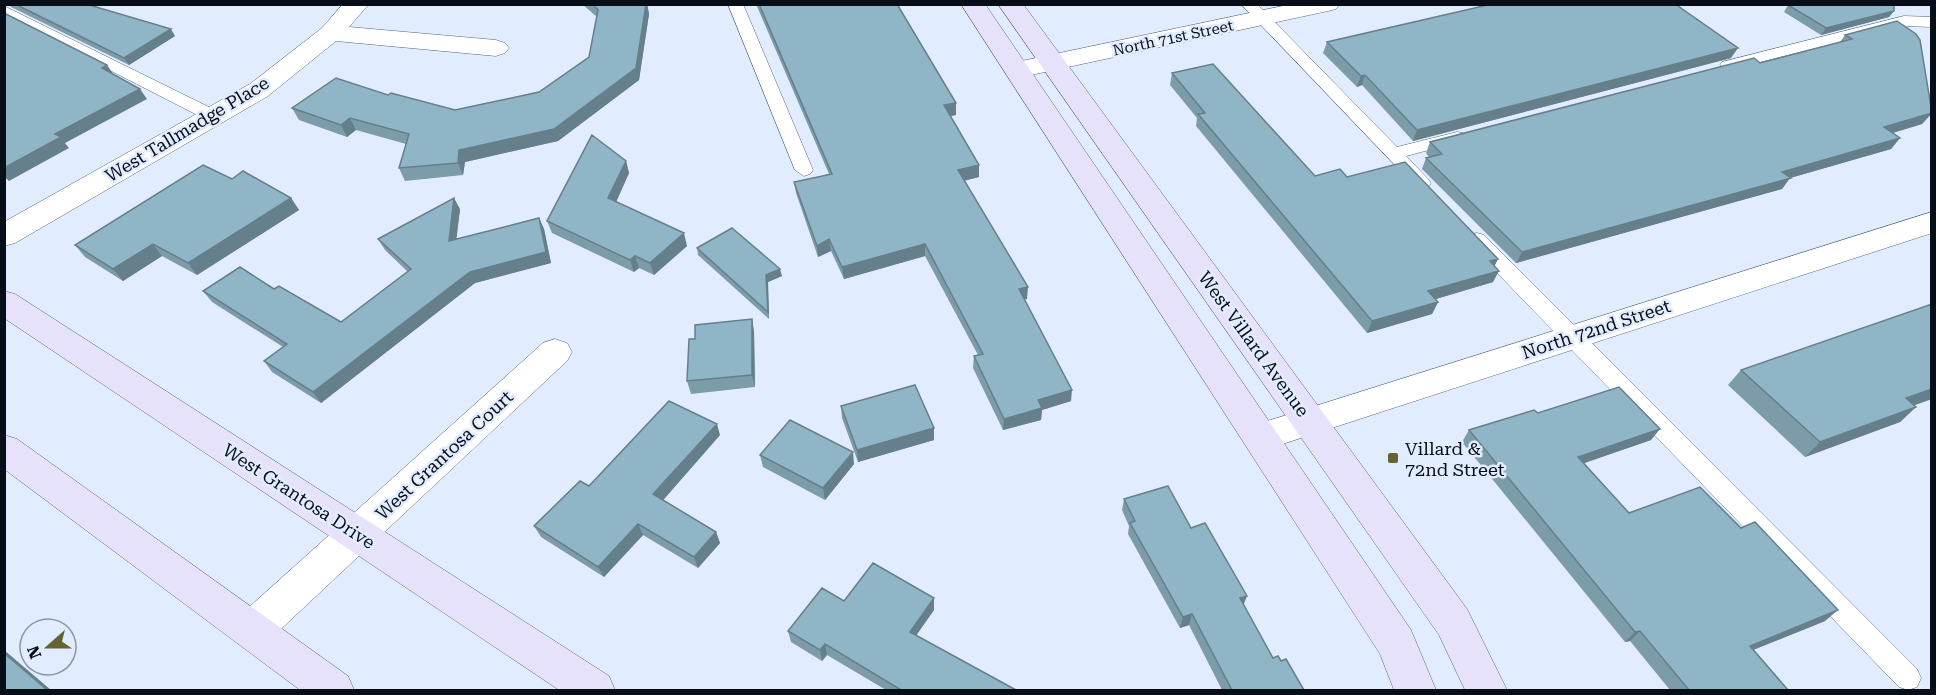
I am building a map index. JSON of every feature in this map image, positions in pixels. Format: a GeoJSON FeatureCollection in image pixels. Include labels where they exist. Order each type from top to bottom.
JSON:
{"type":"FeatureCollection","features":[{"type":"Feature","properties":{"kind":"street","name":"West Tallmadge Place"},"geometry":{"type":"LineString","coordinates":[[4,236],[259,90],[331,33],[357,4]]}},
{"type":"Feature","properties":{"kind":"street"},"geometry":{"type":"LineString","coordinates":[[973,4],[1397,644],[1415,690]]}},
{"type":"Feature","properties":{"kind":"street","name":"West Villard Avenue"},"geometry":{"type":"LineString","coordinates":[[1010,4],[1453,622],[1473,659],[1486,690]]}},
{"type":"Feature","properties":{"kind":"street","name":"North 71st Street"},"geometry":{"type":"LineString","coordinates":[[1017,70],[1255,12],[1328,4]]}},
{"type":"Feature","properties":{"kind":"street"},"geometry":{"type":"LineString","coordinates":[[331,33],[496,48]]}},
{"type":"Feature","properties":{"kind":"street","name":"North 72nd Street"},"geometry":{"type":"LineString","coordinates":[[1261,437],[1932,222]]}},
{"type":"Feature","properties":{"kind":"street","name":"West Grantosa Drive"},"geometry":{"type":"LineString","coordinates":[[4,302],[594,690]]}},
{"type":"Feature","properties":{"kind":"street","name":"West Grantosa Court"},"geometry":{"type":"LineString","coordinates":[[252,630],[555,352]]}},
{"type":"Feature","properties":{"kind":"street"},"geometry":{"type":"LineString","coordinates":[[4,449],[333,690]]}},
{"type":"Feature","properties":{"kind":"lane"},"geometry":{"type":"LineString","coordinates":[[735,4],[804,170]]}},
{"type":"Feature","properties":{"kind":"lane"},"geometry":{"type":"LineString","coordinates":[[4,9],[213,116]]}},
{"type":"Feature","properties":{"kind":"lane"},"geometry":{"type":"LineString","coordinates":[[1255,12],[1435,197]]}},
{"type":"Feature","properties":{"kind":"lane"},"geometry":{"type":"LineString","coordinates":[[1716,69],[1904,21],[1932,22]]}},
{"type":"Feature","properties":{"kind":"lane"},"geometry":{"type":"LineString","coordinates":[[1393,154],[1477,131]]}},
{"type":"Feature","properties":{"kind":"lane"},"geometry":{"type":"LineString","coordinates":[[1460,222],[1908,678]]}},
{"type":"Feature","properties":{"kind":"building"},"geometry":{"type":"Polygon","coordinates":[[[15,4],[86,4],[171,29],[124,58],[15,4]]]}},
{"type":"Feature","properties":{"kind":"building"},"geometry":{"type":"Polygon","coordinates":[[[592,4],[646,4],[636,68],[554,129],[459,150],[458,163],[399,168],[409,134],[350,118],[341,125],[292,108],[336,78],[388,95],[391,93],[455,110],[539,92],[589,57],[598,10],[592,4]]]}},
{"type":"Feature","properties":{"kind":"building"},"geometry":{"type":"Polygon","coordinates":[[[759,4],[897,4],[956,103],[944,105],[979,165],[958,170],[1028,287],[1019,289],[1072,390],[1038,400],[1042,408],[1004,419],[974,356],[983,354],[925,244],[842,267],[829,239],[817,246],[794,182],[832,174],[759,4]]]}},
{"type":"Feature","properties":{"kind":"building"},"geometry":{"type":"Polygon","coordinates":[[[1492,4],[1675,4],[1738,48],[1417,130],[1365,75],[1361,76],[1327,42],[1492,4]]]}},
{"type":"Feature","properties":{"kind":"building"},"geometry":{"type":"Polygon","coordinates":[[[1894,4],[1894,11],[1826,28],[1788,5],[1894,4]]]}},
{"type":"Feature","properties":{"kind":"building"},"geometry":{"type":"Polygon","coordinates":[[[4,13],[107,65],[102,68],[140,89],[55,134],[61,137],[4,168],[4,13]]]}},
{"type":"Feature","properties":{"kind":"building"},"geometry":{"type":"Polygon","coordinates":[[[1897,21],[1916,34],[1920,40],[1932,113],[1884,127],[1900,138],[1782,172],[1791,178],[1522,252],[1426,158],[1442,154],[1430,142],[1754,58],[1760,63],[1852,39],[1845,35],[1897,21]]]}},
{"type":"Feature","properties":{"kind":"building"},"geometry":{"type":"Polygon","coordinates":[[[1213,64],[1315,176],[1340,169],[1347,177],[1405,162],[1498,259],[1490,261],[1499,271],[1428,291],[1438,302],[1372,321],[1198,114],[1205,113],[1172,73],[1213,64]]]}},
{"type":"Feature","properties":{"kind":"building"},"geometry":{"type":"Polygon","coordinates":[[[592,135],[626,161],[608,198],[684,233],[650,263],[635,256],[630,260],[547,221],[592,135]]]}},
{"type":"Feature","properties":{"kind":"building"},"geometry":{"type":"Polygon","coordinates":[[[203,165],[232,179],[243,171],[291,198],[188,263],[153,244],[113,269],[75,245],[203,165]]]}},
{"type":"Feature","properties":{"kind":"building"},"geometry":{"type":"Polygon","coordinates":[[[454,198],[449,241],[539,218],[546,252],[470,272],[313,392],[264,361],[287,344],[203,291],[240,267],[274,289],[279,286],[341,322],[411,269],[378,239],[454,198]]]}},
{"type":"Feature","properties":{"kind":"building"},"geometry":{"type":"Polygon","coordinates":[[[732,228],[780,269],[766,275],[768,312],[697,248],[732,228]]]}},
{"type":"Feature","properties":{"kind":"building"},"geometry":{"type":"Polygon","coordinates":[[[1932,304],[1932,389],[1906,398],[1916,407],[1820,442],[1741,370],[1932,304]]]}},
{"type":"Feature","properties":{"kind":"building"},"geometry":{"type":"Polygon","coordinates":[[[752,319],[752,375],[687,381],[689,339],[695,339],[695,325],[752,319]]]}},
{"type":"Feature","properties":{"kind":"building"},"geometry":{"type":"Polygon","coordinates":[[[915,385],[934,428],[857,450],[841,406],[915,385]]]}},
{"type":"Feature","properties":{"kind":"building"},"geometry":{"type":"Polygon","coordinates":[[[1619,387],[1660,429],[1578,457],[1629,513],[1700,487],[1741,528],[1755,522],[1838,610],[1750,646],[1788,690],[1689,690],[1640,631],[1635,632],[1469,430],[1534,410],[1538,413],[1619,387]]]}},
{"type":"Feature","properties":{"kind":"building"},"geometry":{"type":"Polygon","coordinates":[[[669,401],[717,424],[653,494],[716,532],[694,557],[638,524],[598,567],[534,526],[580,481],[589,486],[669,401]]]}},
{"type":"Feature","properties":{"kind":"building"},"geometry":{"type":"Polygon","coordinates":[[[790,420],[853,452],[823,488],[760,455],[790,420]]]}},
{"type":"Feature","properties":{"kind":"building"},"geometry":{"type":"Polygon","coordinates":[[[1168,486],[1191,528],[1205,523],[1247,596],[1240,598],[1273,658],[1278,656],[1281,661],[1286,659],[1304,690],[1232,690],[1192,614],[1183,617],[1130,523],[1135,521],[1124,499],[1168,486]]]}},
{"type":"Feature","properties":{"kind":"building"},"geometry":{"type":"Polygon","coordinates":[[[873,563],[934,598],[910,632],[1016,690],[901,690],[825,644],[820,650],[788,631],[822,588],[844,601],[873,563]]]}},
{"type":"Feature","properties":{"kind":"building"},"geometry":{"type":"Polygon","coordinates":[[[4,653],[18,665],[18,677],[32,677],[47,690],[4,690],[4,653]]]}},
{"type":"Feature","properties":{"kind":"place","name":"Villard & 72nd Street"},"geometry":{"type":"Point","coordinates":[1393,458]}}]}
